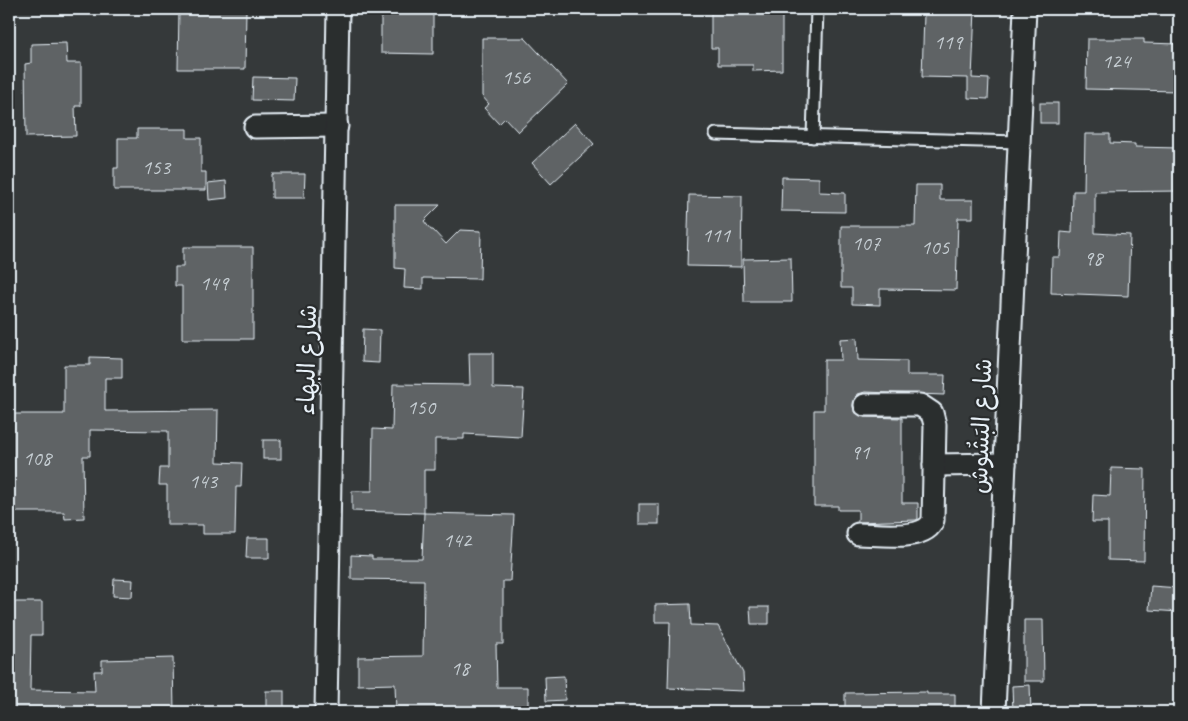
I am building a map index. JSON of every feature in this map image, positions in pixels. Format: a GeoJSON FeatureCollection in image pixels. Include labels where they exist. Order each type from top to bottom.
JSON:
{"type":"FeatureCollection","features":[{"type":"Feature","properties":{"kind":"street","name":"شارع البهاء"},"geometry":{"type":"LineString","coordinates":[[326,712],[338,126],[338,9]]}},
{"type":"Feature","properties":{"kind":"street","name":"شارع البَشُوش"},"geometry":{"type":"LineString","coordinates":[[994,712],[1025,9]]}},
{"type":"Feature","properties":{"kind":"street"},"geometry":{"type":"LineString","coordinates":[[255,127],[338,126]]}},
{"type":"Feature","properties":{"kind":"street"},"geometry":{"type":"LineString","coordinates":[[858,534],[915,534],[927,530],[933,520],[934,419],[927,408],[920,405],[865,405]]}},
{"type":"Feature","properties":{"kind":"street"},"geometry":{"type":"LineString","coordinates":[[934,465],[1005,464]]}},
{"type":"Feature","properties":{"kind":"lane"},"geometry":{"type":"LineString","coordinates":[[813,137],[817,9]]}},
{"type":"Feature","properties":{"kind":"lane"},"geometry":{"type":"LineString","coordinates":[[716,134],[1019,142]]}},
{"type":"Feature","properties":{"kind":"building"},"geometry":{"type":"Polygon","coordinates":[[[179,9],[246,9],[245,69],[178,69],[179,9]]]}},
{"type":"Feature","properties":{"kind":"building"},"geometry":{"type":"Polygon","coordinates":[[[381,9],[433,9],[433,54],[381,53],[381,9]]]}},
{"type":"Feature","properties":{"kind":"building"},"geometry":{"type":"Polygon","coordinates":[[[711,9],[782,9],[782,70],[753,71],[753,65],[718,65],[718,48],[711,48],[711,9]]]}},
{"type":"Feature","properties":{"kind":"building"},"geometry":{"type":"Polygon","coordinates":[[[936,9],[975,9],[972,78],[989,79],[988,99],[968,98],[968,78],[922,77],[924,14],[936,14],[936,9]]]}},
{"type":"Feature","properties":{"kind":"building"},"geometry":{"type":"Polygon","coordinates":[[[482,38],[525,38],[568,84],[518,132],[505,118],[499,124],[484,108],[489,104],[482,96],[482,38]]]}},
{"type":"Feature","properties":{"kind":"building"},"geometry":{"type":"Polygon","coordinates":[[[1087,39],[1144,39],[1144,43],[1179,44],[1179,91],[1086,89],[1087,39]]]}},
{"type":"Feature","properties":{"kind":"building"},"geometry":{"type":"Polygon","coordinates":[[[66,43],[67,63],[81,63],[81,106],[75,106],[76,136],[26,137],[25,64],[31,63],[31,44],[66,43]]]}},
{"type":"Feature","properties":{"kind":"building"},"geometry":{"type":"Polygon","coordinates":[[[253,77],[295,78],[294,101],[252,100],[253,77]]]}},
{"type":"Feature","properties":{"kind":"building"},"geometry":{"type":"Polygon","coordinates":[[[1040,103],[1058,103],[1058,123],[1040,123],[1040,103]]]}},
{"type":"Feature","properties":{"kind":"building"},"geometry":{"type":"Polygon","coordinates":[[[575,123],[594,144],[551,184],[532,163],[575,123]]]}},
{"type":"Feature","properties":{"kind":"building"},"geometry":{"type":"Polygon","coordinates":[[[137,129],[187,129],[187,138],[201,138],[201,172],[206,172],[206,190],[114,190],[114,168],[118,168],[118,138],[137,138],[137,129]]]}},
{"type":"Feature","properties":{"kind":"building"},"geometry":{"type":"Polygon","coordinates":[[[1085,134],[1110,134],[1110,143],[1135,144],[1135,147],[1179,148],[1179,191],[1095,192],[1095,233],[1130,235],[1128,296],[1051,293],[1052,257],[1060,257],[1061,232],[1072,233],[1073,191],[1084,191],[1085,134]]]}},
{"type":"Feature","properties":{"kind":"building"},"geometry":{"type":"Polygon","coordinates":[[[272,174],[305,174],[304,198],[272,198],[272,174]]]}},
{"type":"Feature","properties":{"kind":"building"},"geometry":{"type":"Polygon","coordinates":[[[782,177],[819,178],[819,192],[845,193],[845,212],[781,211],[782,177]]]}},
{"type":"Feature","properties":{"kind":"building"},"geometry":{"type":"Polygon","coordinates":[[[226,181],[227,198],[209,200],[208,183],[226,181]]]}},
{"type":"Feature","properties":{"kind":"building"},"geometry":{"type":"Polygon","coordinates":[[[916,185],[940,185],[940,200],[973,200],[973,218],[958,218],[956,290],[880,289],[880,305],[852,304],[852,288],[841,288],[841,226],[915,226],[916,185]]]}},
{"type":"Feature","properties":{"kind":"building"},"geometry":{"type":"Polygon","coordinates":[[[689,195],[742,196],[741,267],[687,266],[689,195]]]}},
{"type":"Feature","properties":{"kind":"building"},"geometry":{"type":"Polygon","coordinates":[[[395,205],[440,205],[424,221],[446,244],[460,230],[481,231],[480,279],[423,278],[423,289],[404,288],[405,269],[395,268],[395,205]]]}},
{"type":"Feature","properties":{"kind":"building"},"geometry":{"type":"Polygon","coordinates":[[[183,247],[253,247],[253,339],[182,339],[182,286],[175,286],[175,267],[183,267],[183,247]]]}},
{"type":"Feature","properties":{"kind":"building"},"geometry":{"type":"Polygon","coordinates":[[[791,258],[792,302],[744,302],[743,259],[791,258]]]}},
{"type":"Feature","properties":{"kind":"building"},"geometry":{"type":"Polygon","coordinates":[[[363,329],[380,330],[379,363],[362,362],[363,329]]]}},
{"type":"Feature","properties":{"kind":"building"},"geometry":{"type":"Polygon","coordinates":[[[857,338],[858,360],[907,361],[907,375],[945,375],[944,395],[865,392],[858,394],[853,405],[854,412],[865,417],[902,418],[902,503],[918,503],[918,519],[916,520],[858,522],[858,510],[838,510],[838,506],[814,506],[814,410],[824,410],[824,360],[841,360],[840,339],[857,338]]]}},
{"type":"Feature","properties":{"kind":"building"},"geometry":{"type":"Polygon","coordinates":[[[469,353],[493,353],[493,388],[524,389],[521,437],[464,434],[464,439],[435,439],[435,470],[424,470],[424,513],[352,511],[352,491],[372,491],[373,429],[392,430],[393,384],[470,385],[469,353]]]}},
{"type":"Feature","properties":{"kind":"building"},"geometry":{"type":"Polygon","coordinates":[[[90,357],[122,358],[122,378],[105,378],[105,411],[218,410],[217,462],[242,463],[241,487],[236,487],[235,534],[203,534],[203,525],[167,525],[167,485],[159,485],[160,468],[168,468],[168,431],[90,430],[90,456],[83,456],[84,518],[65,519],[64,512],[9,512],[9,414],[64,414],[64,365],[90,365],[90,357]]]}},
{"type":"Feature","properties":{"kind":"building"},"geometry":{"type":"Polygon","coordinates":[[[263,440],[281,440],[281,459],[263,459],[263,440]]]}},
{"type":"Feature","properties":{"kind":"building"},"geometry":{"type":"Polygon","coordinates":[[[1111,468],[1145,469],[1144,561],[1108,560],[1108,522],[1092,522],[1093,495],[1110,496],[1111,468]]]}},
{"type":"Feature","properties":{"kind":"building"},"geometry":{"type":"Polygon","coordinates":[[[639,504],[659,504],[659,524],[639,524],[639,504]]]}},
{"type":"Feature","properties":{"kind":"building"},"geometry":{"type":"Polygon","coordinates":[[[424,513],[514,515],[510,581],[503,581],[503,644],[496,644],[497,687],[528,687],[528,712],[396,712],[395,684],[358,685],[358,657],[423,656],[424,580],[351,579],[351,555],[372,556],[372,559],[422,559],[424,513]]]}},
{"type":"Feature","properties":{"kind":"building"},"geometry":{"type":"Polygon","coordinates":[[[247,538],[269,538],[269,558],[246,558],[247,538]]]}},
{"type":"Feature","properties":{"kind":"building"},"geometry":{"type":"Polygon","coordinates":[[[114,579],[133,580],[132,597],[113,596],[114,579]]]}},
{"type":"Feature","properties":{"kind":"building"},"geometry":{"type":"Polygon","coordinates":[[[1151,586],[1179,588],[1179,612],[1149,610],[1151,586]]]}},
{"type":"Feature","properties":{"kind":"building"},"geometry":{"type":"Polygon","coordinates":[[[9,602],[42,602],[42,635],[31,635],[30,690],[95,691],[94,671],[102,671],[102,660],[173,658],[174,712],[9,712],[9,602]]]}},
{"type":"Feature","properties":{"kind":"building"},"geometry":{"type":"Polygon","coordinates":[[[690,604],[691,625],[718,626],[743,673],[744,691],[668,688],[670,622],[655,622],[655,605],[690,604]]]}},
{"type":"Feature","properties":{"kind":"building"},"geometry":{"type":"Polygon","coordinates":[[[750,607],[769,607],[769,624],[751,624],[750,607]]]}},
{"type":"Feature","properties":{"kind":"building"},"geometry":{"type":"Polygon","coordinates":[[[1024,620],[1043,620],[1044,681],[1024,681],[1024,620]]]}},
{"type":"Feature","properties":{"kind":"building"},"geometry":{"type":"Polygon","coordinates":[[[564,676],[565,700],[546,701],[545,677],[564,676]]]}},
{"type":"Feature","properties":{"kind":"building"},"geometry":{"type":"Polygon","coordinates":[[[1030,685],[1031,712],[1013,712],[1012,686],[1030,685]]]}},
{"type":"Feature","properties":{"kind":"building"},"geometry":{"type":"Polygon","coordinates":[[[266,691],[284,691],[284,712],[266,712],[266,691]]]}},
{"type":"Feature","properties":{"kind":"building"},"geometry":{"type":"Polygon","coordinates":[[[927,692],[927,694],[955,694],[955,712],[845,712],[845,693],[927,692]]]}}]}
